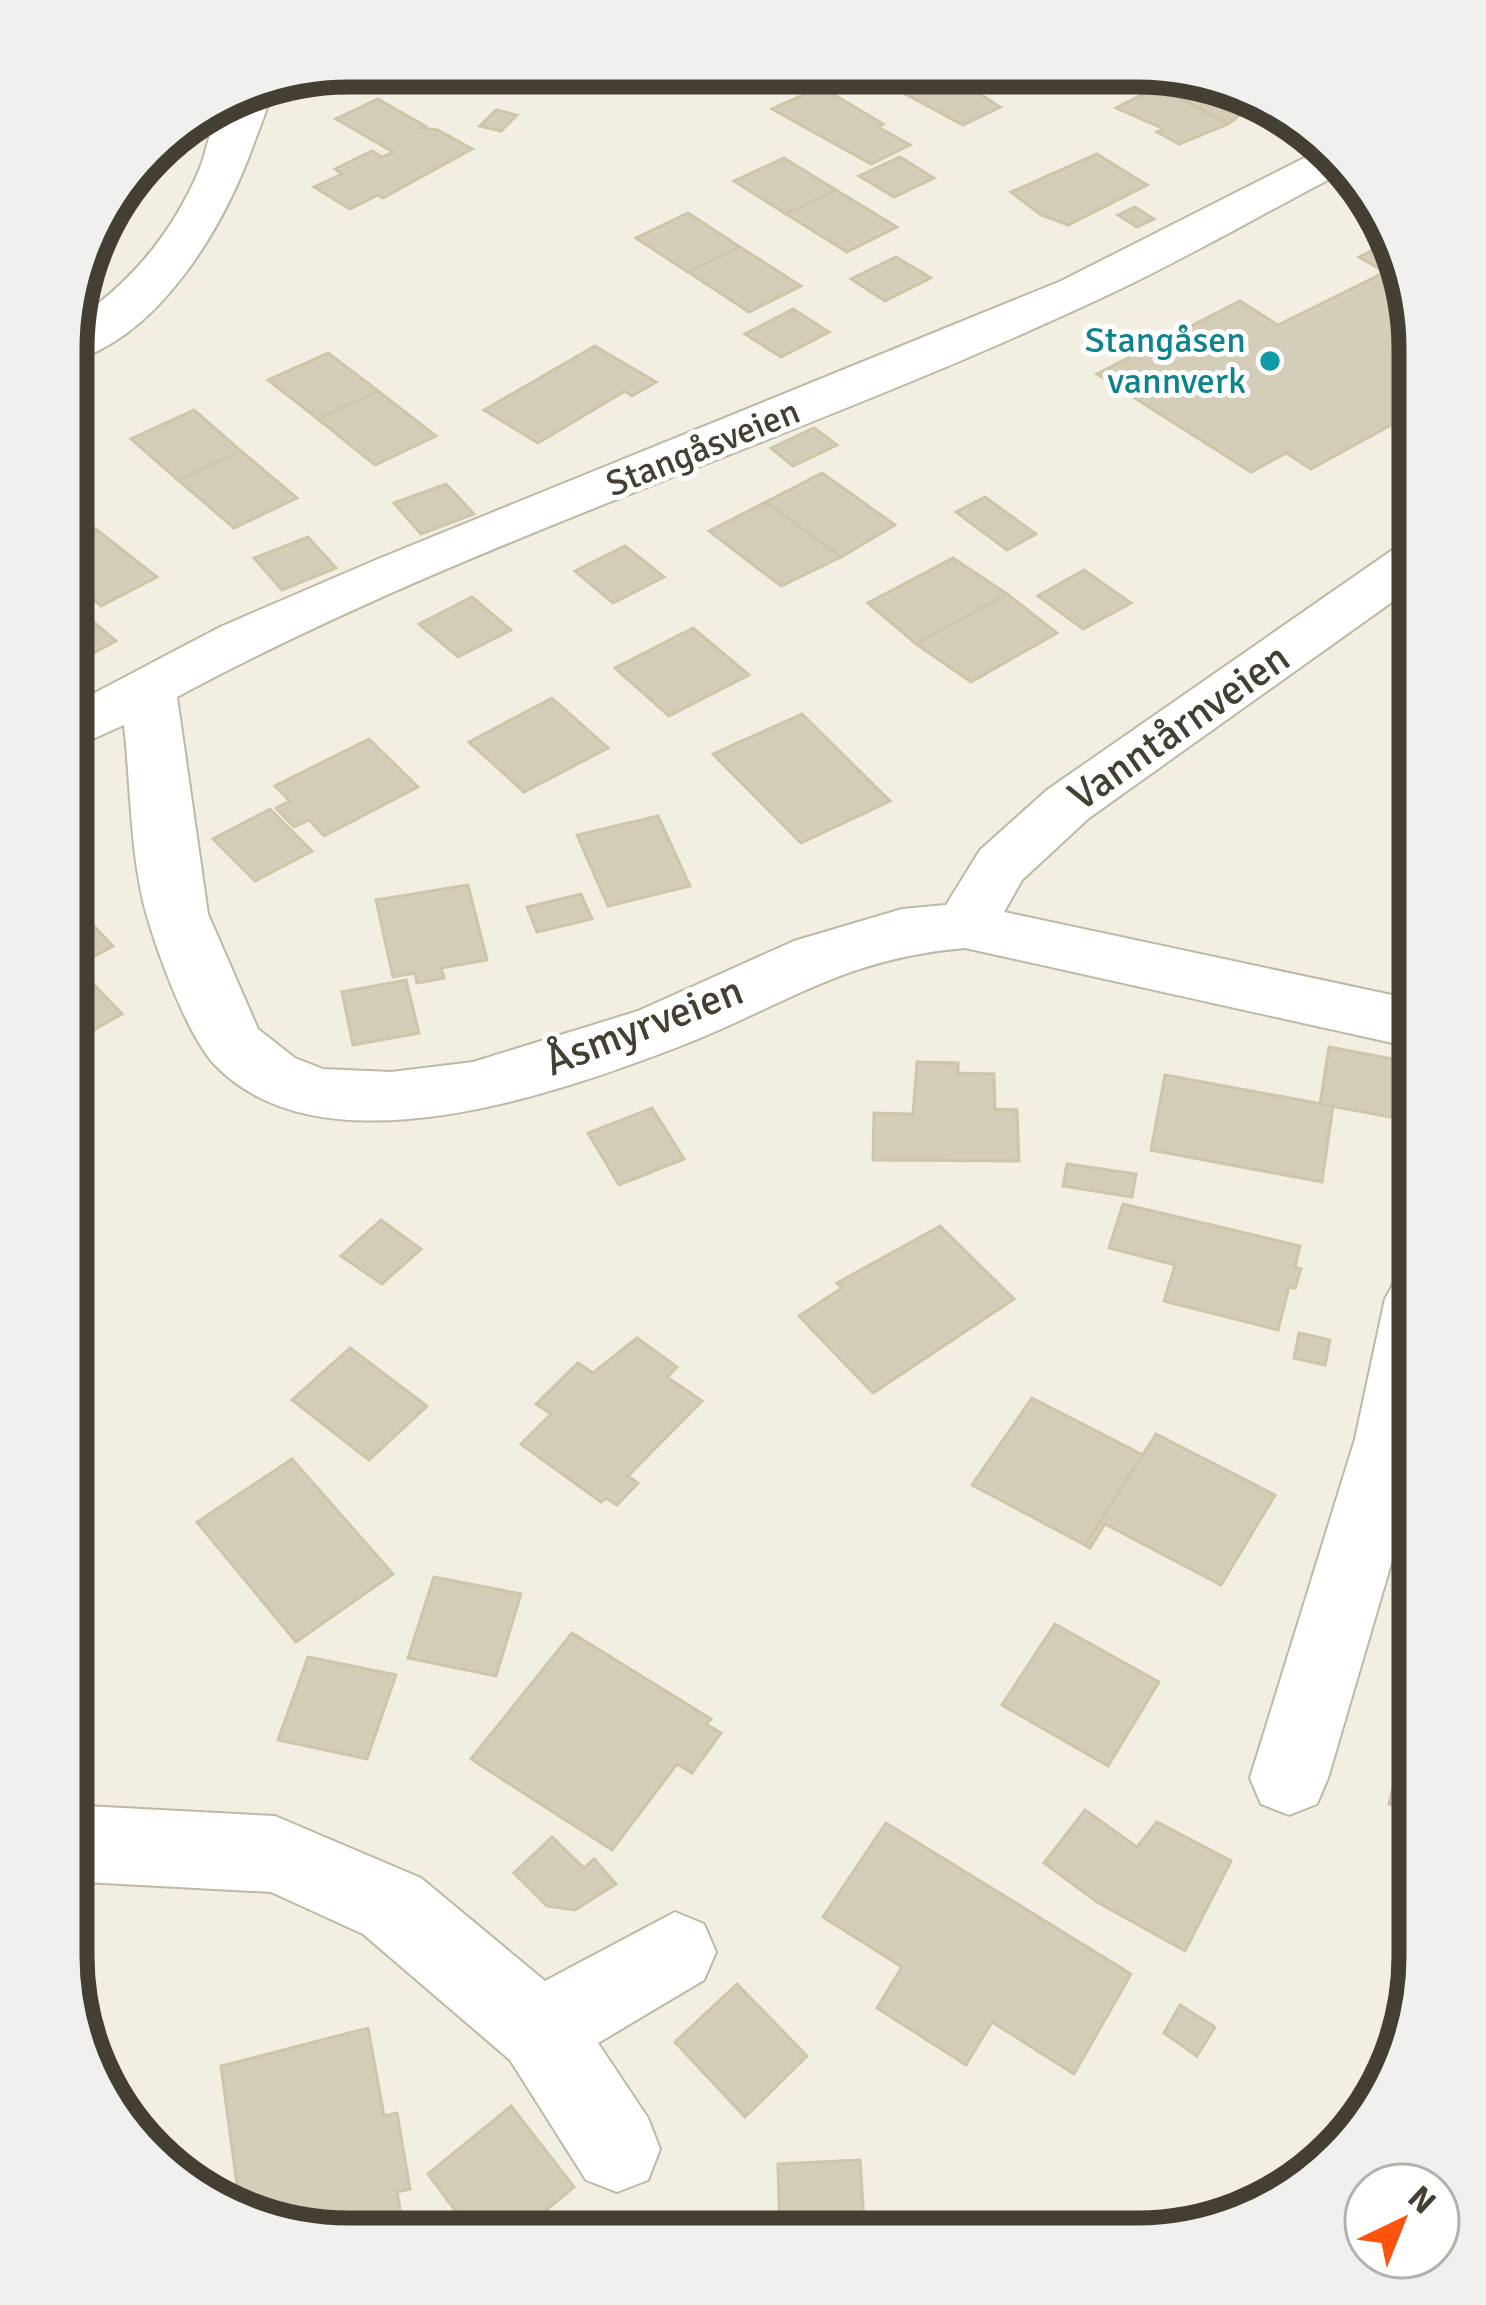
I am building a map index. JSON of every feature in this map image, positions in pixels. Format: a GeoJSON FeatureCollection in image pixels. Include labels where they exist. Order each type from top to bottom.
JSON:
{"type":"FeatureCollection","features":[{"type":"Feature","properties":{"kind":"street"},"geometry":{"type":"LineString","coordinates":[[88,333],[140,297],[202,220],[242,110]]}},
{"type":"Feature","properties":{"kind":"street","name":"Stangåsveien"},"geometry":{"type":"LineString","coordinates":[[87,721],[240,640],[397,571],[1078,291],[1322,164]]}},
{"type":"Feature","properties":{"kind":"street","name":"Vanntårnveien"},"geometry":{"type":"LineString","coordinates":[[965,926],[1001,865],[1068,804],[1399,571]]}},
{"type":"Feature","properties":{"kind":"street","name":"Åsmyrveien"},"geometry":{"type":"LineString","coordinates":[[148,690],[177,914],[217,1012],[235,1046],[272,1076],[320,1093],[391,1097],[473,1087],[660,1028],[816,958],[902,931],[965,926],[1399,1020]]}},
{"type":"Feature","properties":{"kind":"street"},"geometry":{"type":"LineString","coordinates":[[1289,1778],[1398,1404]]}},
{"type":"Feature","properties":{"kind":"street"},"geometry":{"type":"LineString","coordinates":[[87,1843],[274,1854],[392,1906],[540,2030],[617,2149]]}},
{"type":"Feature","properties":{"kind":"street"},"geometry":{"type":"LineString","coordinates":[[540,2030],[675,1952]]}},
{"type":"Feature","properties":{"kind":"building"},"geometry":{"type":"Polygon","coordinates":[[[821,87],[910,145],[871,164],[772,109],[821,87]]]}},
{"type":"Feature","properties":{"kind":"building"},"geometry":{"type":"Polygon","coordinates":[[[892,87],[969,87],[1000,107],[963,125],[892,87]]]}},
{"type":"Feature","properties":{"kind":"building"},"geometry":{"type":"Polygon","coordinates":[[[1160,88],[1228,124],[1179,144],[1157,132],[1164,129],[1116,108],[1160,88]]]}},
{"type":"Feature","properties":{"kind":"building"},"geometry":{"type":"Polygon","coordinates":[[[1161,88],[1205,96],[1245,111],[1229,123],[1161,88]]]}},
{"type":"Feature","properties":{"kind":"building"},"geometry":{"type":"Polygon","coordinates":[[[378,99],[425,126],[421,128],[438,130],[472,149],[383,198],[378,195],[350,209],[314,187],[342,174],[335,169],[372,151],[382,157],[393,152],[336,119],[378,99]]]}},
{"type":"Feature","properties":{"kind":"building"},"geometry":{"type":"Polygon","coordinates":[[[496,110],[517,115],[501,131],[480,126],[496,110]]]}},
{"type":"Feature","properties":{"kind":"building"},"geometry":{"type":"Polygon","coordinates":[[[1097,154],[1147,185],[1068,225],[1041,215],[1011,192],[1097,154]]]}},
{"type":"Feature","properties":{"kind":"building"},"geometry":{"type":"Polygon","coordinates":[[[900,157],[934,178],[894,197],[859,176],[900,157]]]}},
{"type":"Feature","properties":{"kind":"building"},"geometry":{"type":"Polygon","coordinates":[[[784,158],[836,190],[786,214],[734,181],[784,158]]]}},
{"type":"Feature","properties":{"kind":"building"},"geometry":{"type":"Polygon","coordinates":[[[836,190],[897,227],[847,252],[786,214],[836,190]]]}},
{"type":"Feature","properties":{"kind":"building"},"geometry":{"type":"Polygon","coordinates":[[[1135,207],[1154,219],[1137,227],[1118,215],[1135,207]]]}},
{"type":"Feature","properties":{"kind":"building"},"geometry":{"type":"Polygon","coordinates":[[[688,213],[740,247],[688,272],[636,238],[688,213]]]}},
{"type":"Feature","properties":{"kind":"building"},"geometry":{"type":"Polygon","coordinates":[[[740,247],[801,286],[749,312],[688,272],[740,247]]]}},
{"type":"Feature","properties":{"kind":"building","name":"Stangåsen vannverk"},"geometry":{"type":"Polygon","coordinates":[[[1378,247],[1390,281],[1397,315],[1399,421],[1311,469],[1286,453],[1251,472],[1097,374],[1240,301],[1278,325],[1385,272],[1359,257],[1378,247]]]}},
{"type":"Feature","properties":{"kind":"building"},"geometry":{"type":"Polygon","coordinates":[[[896,257],[931,278],[885,301],[851,279],[896,257]]]}},
{"type":"Feature","properties":{"kind":"building"},"geometry":{"type":"Polygon","coordinates":[[[793,309],[829,332],[781,357],[745,334],[793,309]]]}},
{"type":"Feature","properties":{"kind":"building"},"geometry":{"type":"Polygon","coordinates":[[[595,346],[656,382],[632,396],[625,391],[538,443],[484,410],[595,346]]]}},
{"type":"Feature","properties":{"kind":"building"},"geometry":{"type":"Polygon","coordinates":[[[328,353],[378,391],[318,419],[268,380],[328,353]]]}},
{"type":"Feature","properties":{"kind":"building"},"geometry":{"type":"Polygon","coordinates":[[[378,391],[436,436],[375,465],[318,419],[378,391]]]}},
{"type":"Feature","properties":{"kind":"building"},"geometry":{"type":"Polygon","coordinates":[[[194,410],[241,451],[178,480],[131,439],[194,410]]]}},
{"type":"Feature","properties":{"kind":"building"},"geometry":{"type":"Polygon","coordinates":[[[814,428],[837,445],[793,466],[771,448],[814,428]]]}},
{"type":"Feature","properties":{"kind":"building"},"geometry":{"type":"Polygon","coordinates":[[[241,451],[297,498],[234,528],[178,480],[241,451]]]}},
{"type":"Feature","properties":{"kind":"building"},"geometry":{"type":"Polygon","coordinates":[[[822,473],[895,525],[841,557],[766,502],[822,473]]]}},
{"type":"Feature","properties":{"kind":"building"},"geometry":{"type":"Polygon","coordinates":[[[446,484],[474,514],[421,534],[394,503],[446,484]]]}},
{"type":"Feature","properties":{"kind":"building"},"geometry":{"type":"Polygon","coordinates":[[[985,497],[1036,534],[1007,550],[956,512],[985,497]]]}},
{"type":"Feature","properties":{"kind":"building"},"geometry":{"type":"Polygon","coordinates":[[[766,502],[841,557],[781,586],[709,531],[766,502]]]}},
{"type":"Feature","properties":{"kind":"building"},"geometry":{"type":"Polygon","coordinates":[[[87,524],[157,577],[101,606],[93,599],[87,602],[87,524]]]}},
{"type":"Feature","properties":{"kind":"building"},"geometry":{"type":"Polygon","coordinates":[[[308,537],[336,568],[282,590],[254,558],[308,537]]]}},
{"type":"Feature","properties":{"kind":"building"},"geometry":{"type":"Polygon","coordinates":[[[625,546],[664,577],[613,603],[575,571],[625,546]]]}},
{"type":"Feature","properties":{"kind":"building"},"geometry":{"type":"Polygon","coordinates":[[[953,558],[1007,594],[916,644],[868,603],[953,558]]]}},
{"type":"Feature","properties":{"kind":"building"},"geometry":{"type":"Polygon","coordinates":[[[1084,570],[1131,603],[1083,629],[1038,596],[1084,570]]]}},
{"type":"Feature","properties":{"kind":"building"},"geometry":{"type":"Polygon","coordinates":[[[1007,594],[1057,633],[971,682],[916,644],[1007,594]]]}},
{"type":"Feature","properties":{"kind":"building"},"geometry":{"type":"Polygon","coordinates":[[[472,597],[511,630],[458,657],[419,624],[472,597]]]}},
{"type":"Feature","properties":{"kind":"building"},"geometry":{"type":"Polygon","coordinates":[[[87,616],[116,641],[87,657],[87,616]]]}},
{"type":"Feature","properties":{"kind":"building"},"geometry":{"type":"Polygon","coordinates":[[[693,628],[749,675],[669,716],[615,668],[693,628]]]}},
{"type":"Feature","properties":{"kind":"building"},"geometry":{"type":"Polygon","coordinates":[[[552,698],[608,748],[524,792],[469,742],[552,698]]]}},
{"type":"Feature","properties":{"kind":"building"},"geometry":{"type":"Polygon","coordinates":[[[802,714],[890,801],[801,843],[713,754],[802,714]]]}},
{"type":"Feature","properties":{"kind":"building"},"geometry":{"type":"Polygon","coordinates":[[[369,739],[418,787],[324,836],[309,820],[294,827],[276,808],[290,801],[275,786],[369,739]]]}},
{"type":"Feature","properties":{"kind":"building"},"geometry":{"type":"Polygon","coordinates":[[[270,809],[312,851],[255,881],[213,839],[270,809]]]}},
{"type":"Feature","properties":{"kind":"building"},"geometry":{"type":"Polygon","coordinates":[[[658,816],[690,886],[608,906],[577,835],[658,816]]]}},
{"type":"Feature","properties":{"kind":"building"},"geometry":{"type":"Polygon","coordinates":[[[468,885],[487,960],[441,968],[444,978],[417,983],[415,973],[393,977],[376,900],[468,885]]]}},
{"type":"Feature","properties":{"kind":"building"},"geometry":{"type":"Polygon","coordinates":[[[581,894],[592,919],[537,932],[527,907],[581,894]]]}},
{"type":"Feature","properties":{"kind":"building"},"geometry":{"type":"Polygon","coordinates":[[[87,919],[113,946],[87,960],[87,919]]]}},
{"type":"Feature","properties":{"kind":"building"},"geometry":{"type":"Polygon","coordinates":[[[87,977],[122,1014],[87,1034],[87,977]]]}},
{"type":"Feature","properties":{"kind":"building"},"geometry":{"type":"Polygon","coordinates":[[[406,980],[419,1033],[353,1045],[342,992],[406,980]]]}},
{"type":"Feature","properties":{"kind":"building"},"geometry":{"type":"Polygon","coordinates":[[[1329,1047],[1399,1060],[1396,1118],[1320,1104],[1329,1047]]]}},
{"type":"Feature","properties":{"kind":"building"},"geometry":{"type":"Polygon","coordinates":[[[917,1062],[958,1063],[958,1073],[994,1074],[995,1109],[1017,1110],[1019,1161],[873,1160],[874,1113],[913,1114],[917,1062]]]}},
{"type":"Feature","properties":{"kind":"building"},"geometry":{"type":"Polygon","coordinates":[[[1165,1075],[1333,1106],[1322,1182],[1151,1150],[1165,1075]]]}},
{"type":"Feature","properties":{"kind":"building"},"geometry":{"type":"Polygon","coordinates":[[[652,1108],[684,1159],[619,1185],[588,1133],[652,1108]]]}},
{"type":"Feature","properties":{"kind":"building"},"geometry":{"type":"Polygon","coordinates":[[[1067,1164],[1136,1174],[1132,1197],[1063,1186],[1067,1164]]]}},
{"type":"Feature","properties":{"kind":"building"},"geometry":{"type":"Polygon","coordinates":[[[1123,1204],[1300,1246],[1295,1267],[1301,1269],[1295,1288],[1289,1287],[1278,1330],[1164,1301],[1175,1265],[1109,1248],[1123,1204]]]}},
{"type":"Feature","properties":{"kind":"building"},"geometry":{"type":"Polygon","coordinates":[[[381,1220],[421,1249],[382,1284],[341,1256],[381,1220]]]}},
{"type":"Feature","properties":{"kind":"building"},"geometry":{"type":"Polygon","coordinates":[[[940,1226],[1014,1299],[873,1393],[799,1316],[842,1288],[837,1283],[940,1226]]]}},
{"type":"Feature","properties":{"kind":"building"},"geometry":{"type":"Polygon","coordinates":[[[1299,1333],[1330,1340],[1325,1365],[1294,1358],[1299,1333]]]}},
{"type":"Feature","properties":{"kind":"building"},"geometry":{"type":"Polygon","coordinates":[[[637,1338],[677,1367],[667,1377],[702,1401],[628,1476],[638,1483],[617,1505],[606,1498],[601,1502],[521,1444],[551,1414],[536,1404],[578,1363],[593,1373],[637,1338]]]}},
{"type":"Feature","properties":{"kind":"building"},"geometry":{"type":"Polygon","coordinates":[[[350,1348],[427,1406],[369,1460],[292,1400],[350,1348]]]}},
{"type":"Feature","properties":{"kind":"building"},"geometry":{"type":"Polygon","coordinates":[[[1032,1398],[1143,1455],[1085,1545],[972,1485],[1032,1398]]]}},
{"type":"Feature","properties":{"kind":"building"},"geometry":{"type":"Polygon","coordinates":[[[1156,1434],[1275,1495],[1221,1585],[1105,1524],[1090,1548],[1085,1545],[1156,1434]]]}},
{"type":"Feature","properties":{"kind":"building"},"geometry":{"type":"Polygon","coordinates":[[[292,1459],[393,1574],[296,1642],[197,1522],[292,1459]]]}},
{"type":"Feature","properties":{"kind":"building"},"geometry":{"type":"Polygon","coordinates":[[[434,1577],[521,1594],[496,1676],[408,1658],[434,1577]]]}},
{"type":"Feature","properties":{"kind":"building"},"geometry":{"type":"Polygon","coordinates":[[[1055,1624],[1159,1682],[1108,1766],[1002,1705],[1055,1624]]]}},
{"type":"Feature","properties":{"kind":"building"},"geometry":{"type":"Polygon","coordinates":[[[572,1633],[711,1719],[706,1724],[721,1733],[692,1773],[677,1764],[612,1850],[471,1759],[572,1633]]]}},
{"type":"Feature","properties":{"kind":"building"},"geometry":{"type":"Polygon","coordinates":[[[308,1657],[396,1675],[367,1759],[278,1740],[308,1657]]]}},
{"type":"Feature","properties":{"kind":"building"},"geometry":{"type":"Polygon","coordinates":[[[1398,1766],[1398,1807],[1389,1804],[1398,1766]]]}},
{"type":"Feature","properties":{"kind":"building"},"geometry":{"type":"Polygon","coordinates":[[[1085,1810],[1137,1847],[1157,1822],[1231,1861],[1185,1951],[1097,1902],[1044,1863],[1085,1810]]]}},
{"type":"Feature","properties":{"kind":"building"},"geometry":{"type":"Polygon","coordinates":[[[886,1823],[1131,1974],[1074,2074],[992,2022],[966,2065],[877,2008],[902,1967],[823,1917],[886,1823]]]}},
{"type":"Feature","properties":{"kind":"building"},"geometry":{"type":"Polygon","coordinates":[[[552,1837],[584,1868],[594,1859],[616,1884],[575,1910],[547,1906],[514,1873],[552,1837]]]}},
{"type":"Feature","properties":{"kind":"building"},"geometry":{"type":"Polygon","coordinates":[[[737,1984],[807,2056],[745,2117],[675,2042],[737,1984]]]}},
{"type":"Feature","properties":{"kind":"building"},"geometry":{"type":"Polygon","coordinates":[[[1180,2005],[1215,2027],[1197,2056],[1164,2033],[1180,2005]]]}},
{"type":"Feature","properties":{"kind":"building"},"geometry":{"type":"Polygon","coordinates":[[[368,2028],[384,2116],[397,2113],[410,2189],[397,2192],[402,2218],[315,2216],[238,2193],[221,2066],[368,2028]]]}},
{"type":"Feature","properties":{"kind":"building"},"geometry":{"type":"Polygon","coordinates":[[[511,2106],[574,2187],[537,2218],[461,2218],[428,2174],[511,2106]]]}},
{"type":"Feature","properties":{"kind":"building"},"geometry":{"type":"Polygon","coordinates":[[[860,2160],[864,2218],[779,2218],[778,2164],[860,2160]]]}},
{"type":"Feature","properties":{"kind":"place","name":"Stangåsen vannverk"},"geometry":{"type":"Point","coordinates":[1270,361]}}]}
